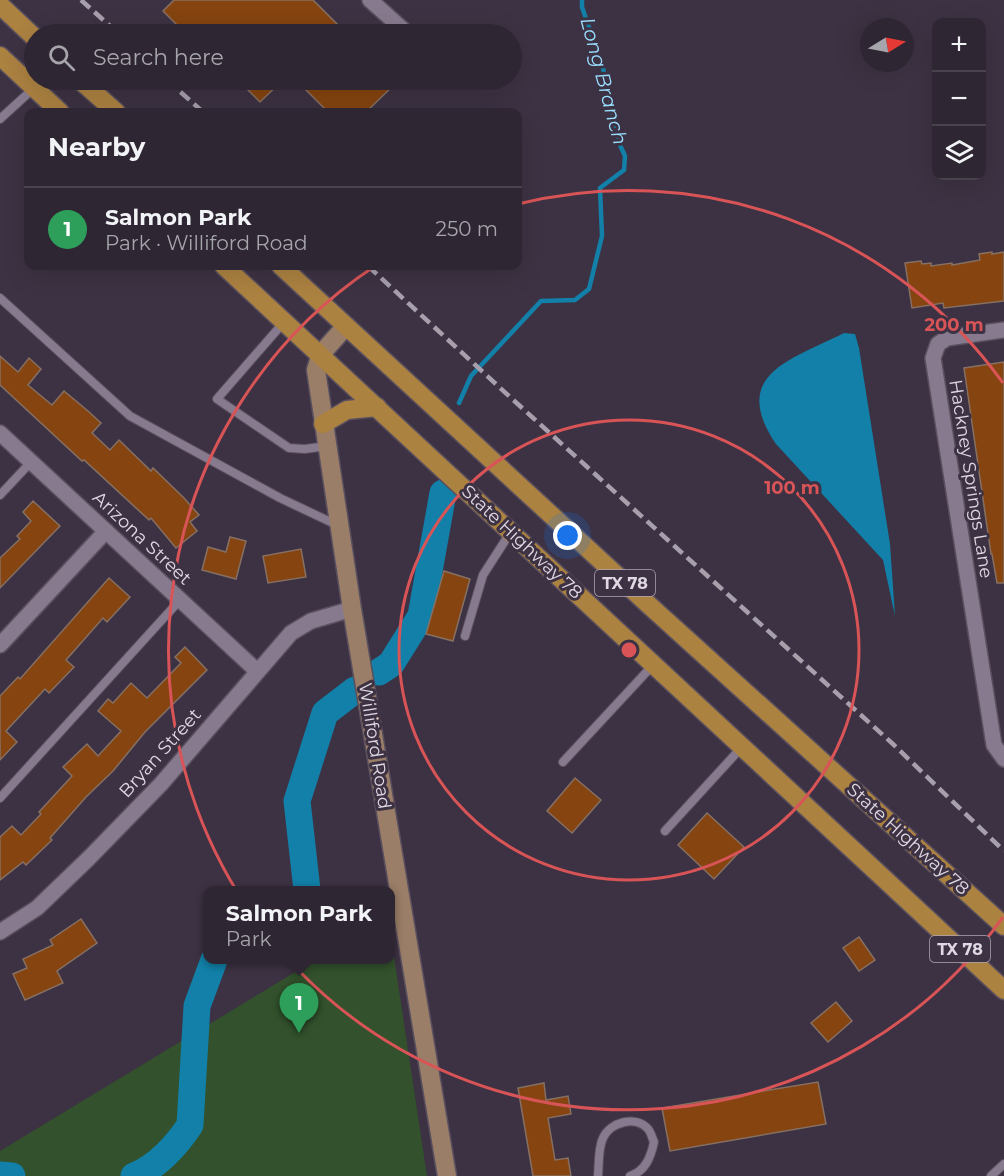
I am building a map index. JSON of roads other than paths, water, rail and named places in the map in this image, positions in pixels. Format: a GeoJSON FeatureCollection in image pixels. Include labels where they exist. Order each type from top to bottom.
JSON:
{"type":"FeatureCollection","features":[{"type":"Feature","properties":{"kind":"main road"},"geometry":{"type":"LineString","coordinates":[[0,5],[24,28]]}},
{"type":"Feature","properties":{"kind":"main road"},"geometry":{"type":"LineString","coordinates":[[0,56],[24,79]]}},
{"type":"Feature","properties":{"kind":"main road"},"geometry":{"type":"LineString","coordinates":[[36,90],[56,108]]}},
{"type":"Feature","properties":{"kind":"main road"},"geometry":{"type":"LineString","coordinates":[[91,90],[112,108]]}},
{"type":"Feature","properties":{"kind":"main road","name":"State Highway 78"},"geometry":{"type":"LineString","coordinates":[[228,270],[1004,990]]}},
{"type":"Feature","properties":{"kind":"main road","name":"State Highway 78"},"geometry":{"type":"LineString","coordinates":[[285,270],[650,606],[1004,926]]}},
{"type":"Feature","properties":{"kind":"main road"},"geometry":{"type":"LineString","coordinates":[[323,424],[347,410],[377,407]]}},
{"type":"Feature","properties":{"kind":"street"},"geometry":{"type":"LineString","coordinates":[[369,0],[397,24]]}},
{"type":"Feature","properties":{"kind":"street"},"geometry":{"type":"LineString","coordinates":[[321,354],[346,326]]}},
{"type":"Feature","properties":{"kind":"street","name":"Hackney Springs Lane"},"geometry":{"type":"LineString","coordinates":[[1004,330],[947,338],[938,344],[933,358],[994,745],[1004,759]]}},
{"type":"Feature","properties":{"kind":"street","name":"Williford Road"},"geometry":{"type":"LineString","coordinates":[[321,354],[316,370],[323,424],[424,1052],[447,1176]]}},
{"type":"Feature","properties":{"kind":"street","name":"Arizona Street"},"geometry":{"type":"LineString","coordinates":[[0,433],[257,671]]}},
{"type":"Feature","properties":{"kind":"street"},"geometry":{"type":"LineString","coordinates":[[0,645],[106,531]]}},
{"type":"Feature","properties":{"kind":"street","name":"Bryan Street"},"geometry":{"type":"LineString","coordinates":[[0,932],[37,908],[89,858],[161,784],[291,633],[310,621],[352,609]]}},
{"type":"Feature","properties":{"kind":"lane"},"geometry":{"type":"LineString","coordinates":[[0,119],[32,90]]}},
{"type":"Feature","properties":{"kind":"lane"},"geometry":{"type":"LineString","coordinates":[[0,298],[130,416],[280,498],[339,526]]}},
{"type":"Feature","properties":{"kind":"lane"},"geometry":{"type":"LineString","coordinates":[[285,321],[218,399],[289,448],[305,449],[327,446]]}},
{"type":"Feature","properties":{"kind":"lane"},"geometry":{"type":"LineString","coordinates":[[0,495],[31,462]]}},
{"type":"Feature","properties":{"kind":"lane"},"geometry":{"type":"LineString","coordinates":[[465,636],[483,575],[510,532]]}},
{"type":"Feature","properties":{"kind":"lane"},"geometry":{"type":"LineString","coordinates":[[0,798],[180,600]]}},
{"type":"Feature","properties":{"kind":"lane"},"geometry":{"type":"LineString","coordinates":[[563,762],[653,665]]}},
{"type":"Feature","properties":{"kind":"lane"},"geometry":{"type":"LineString","coordinates":[[665,831],[742,746]]}},
{"type":"Feature","properties":{"kind":"lane"},"geometry":{"type":"LineString","coordinates":[[598,1176],[603,1137],[613,1126],[624,1122],[637,1122],[648,1129],[654,1142],[651,1156],[639,1173],[630,1176]]}},
{"type":"Feature","properties":{"kind":"lane"},"geometry":{"type":"LineString","coordinates":[[991,1176],[1004,1164]]}},
{"type":"Feature","properties":{"kind":"water"},"geometry":{"type":"Polygon","coordinates":[[[844,333],[855,334],[859,348],[890,544],[895,616],[883,560],[776,444],[763,420],[759,401],[763,385],[772,372],[804,352],[844,333]]]}},
{"type":"Feature","properties":{"kind":"waterway","name":"Long Branch"},"geometry":{"type":"LineString","coordinates":[[459,403],[471,376],[541,301],[575,300],[589,289],[602,236],[600,188],[624,170],[625,156],[620,145],[603,68],[582,7],[582,0]]}},
{"type":"Feature","properties":{"kind":"waterway","name":"Long Branch"},"geometry":{"type":"LineString","coordinates":[[379,672],[391,664],[421,616],[443,493]]}},
{"type":"Feature","properties":{"kind":"waterway","name":"Long Branch"},"geometry":{"type":"LineString","coordinates":[[307,886],[297,801],[325,713],[355,690]]}},
{"type":"Feature","properties":{"kind":"waterway","name":"Long Branch"},"geometry":{"type":"LineString","coordinates":[[134,1176],[151,1167],[166,1155],[190,1125],[197,1006],[213,964]]}},
{"type":"Feature","properties":{"kind":"waterway","name":"Long Branch"},"geometry":{"type":"LineString","coordinates":[[0,1175],[12,1176]]}},
{"type":"Feature","properties":{"kind":"railway"},"geometry":{"type":"LineString","coordinates":[[81,0],[108,24]]}},
{"type":"Feature","properties":{"kind":"railway"},"geometry":{"type":"LineString","coordinates":[[178,90],[198,108]]}},
{"type":"Feature","properties":{"kind":"railway"},"geometry":{"type":"LineString","coordinates":[[372,270],[894,745],[1004,851]]}},
{"type":"Feature","properties":{"kind":"place","name":"Salmon Park"},"geometry":{"type":"Point","coordinates":[299,1033]}}]}
